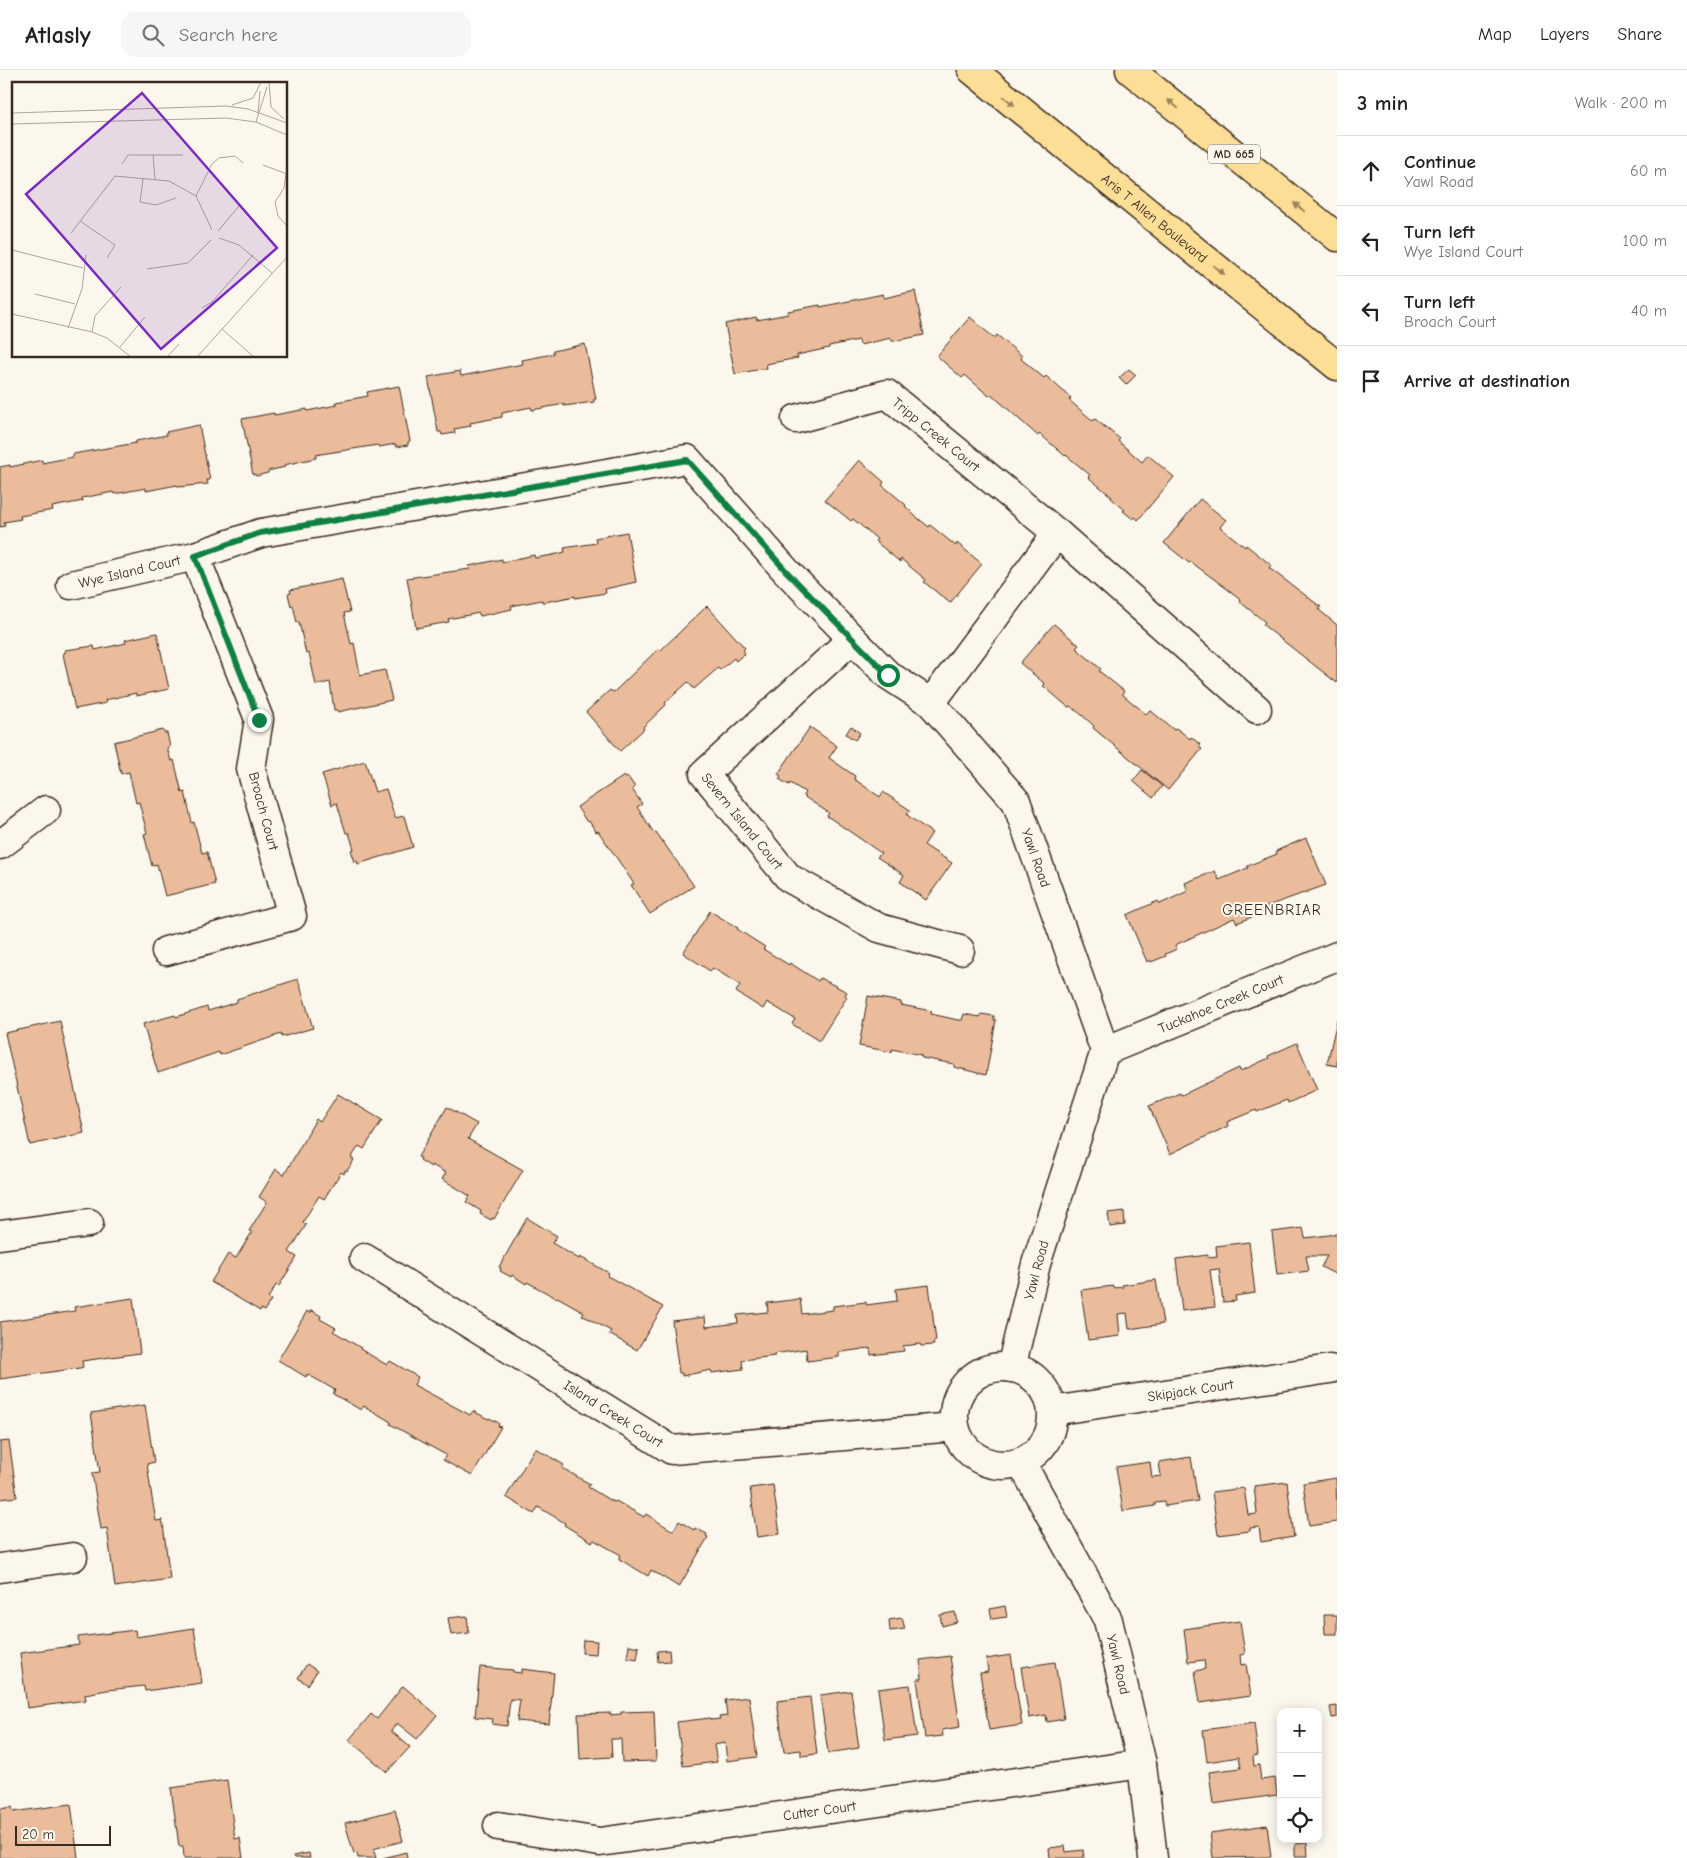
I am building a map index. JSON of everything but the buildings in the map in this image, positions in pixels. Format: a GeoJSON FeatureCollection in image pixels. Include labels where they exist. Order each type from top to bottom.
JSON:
{"type":"FeatureCollection","features":[{"type":"Feature","properties":{"kind":"main road","name":"Aris T Allen Boulevard"},"geometry":{"type":"LineString","coordinates":[[972,70],[1337,366]]}},
{"type":"Feature","properties":{"kind":"main road","name":"MD 665"},"geometry":{"type":"LineString","coordinates":[[1130,70],[1337,237]]}},
{"type":"Feature","properties":{"kind":"street","name":"Tripp Creek Court"},"geometry":{"type":"LineString","coordinates":[[796,419],[887,394],[1057,533],[1257,709]]}},
{"type":"Feature","properties":{"kind":"street","name":"Wye Island Court"},"geometry":{"type":"LineString","coordinates":[[71,585],[195,556],[260,533],[687,460]]}},
{"type":"Feature","properties":{"kind":"street","name":"Yawl Road"},"geometry":{"type":"LineString","coordinates":[[687,460],[787,572],[888,675],[931,703],[1016,801],[1105,1051],[1036,1264],[1011,1368]]}},
{"type":"Feature","properties":{"kind":"street"},"geometry":{"type":"LineString","coordinates":[[931,703],[1057,533]]}},
{"type":"Feature","properties":{"kind":"street","name":"Broach Court"},"geometry":{"type":"LineString","coordinates":[[166,951],[292,916],[251,769],[259,720],[195,556]]}},
{"type":"Feature","properties":{"kind":"street","name":"Severn Island Court"},"geometry":{"type":"LineString","coordinates":[[852,639],[704,774],[789,878],[878,928],[960,950]]}},
{"type":"Feature","properties":{"kind":"street"},"geometry":{"type":"LineString","coordinates":[[0,845],[46,810]]}},
{"type":"Feature","properties":{"kind":"street","name":"Tuckahoe Creek Court"},"geometry":{"type":"LineString","coordinates":[[1105,1051],[1337,956]]}},
{"type":"Feature","properties":{"kind":"street"},"geometry":{"type":"LineString","coordinates":[[0,1235],[89,1223]]}},
{"type":"Feature","properties":{"kind":"street","name":"Island Creek Court"},"geometry":{"type":"LineString","coordinates":[[364,1258],[672,1450],[955,1427]]}},
{"type":"Feature","properties":{"kind":"street"},"geometry":{"type":"LineString","coordinates":[[995,1367],[1011,1368],[1026,1373],[1039,1382],[1048,1396],[1052,1411],[1051,1427],[1045,1442],[1035,1454],[1021,1462],[1004,1465],[988,1463],[973,1455],[962,1443],[955,1427],[954,1411],[958,1396],[967,1382],[980,1372],[995,1367]]}},
{"type":"Feature","properties":{"kind":"street","name":"Skipjack Court"},"geometry":{"type":"LineString","coordinates":[[1052,1411],[1330,1369]]}},
{"type":"Feature","properties":{"kind":"street","name":"Yawl Road"},"geometry":{"type":"LineString","coordinates":[[1021,1462],[1108,1620],[1142,1764],[1153,1858]]}},
{"type":"Feature","properties":{"kind":"street"},"geometry":{"type":"LineString","coordinates":[[0,1568],[73,1557]]}},
{"type":"Feature","properties":{"kind":"street","name":"Cutter Court"},"geometry":{"type":"LineString","coordinates":[[498,1826],[600,1842],[1142,1764]]}},
{"type":"Feature","properties":{"kind":"district","name":"GREENBRIAR"},"geometry":{"type":"Point","coordinates":[1272,910]}},
{"type":"Feature","properties":{"kind":"route"},"geometry":{"type":"LineString","coordinates":[[259,720],[195,556],[260,533],[687,460],[787,572],[888,675]]}}]}
